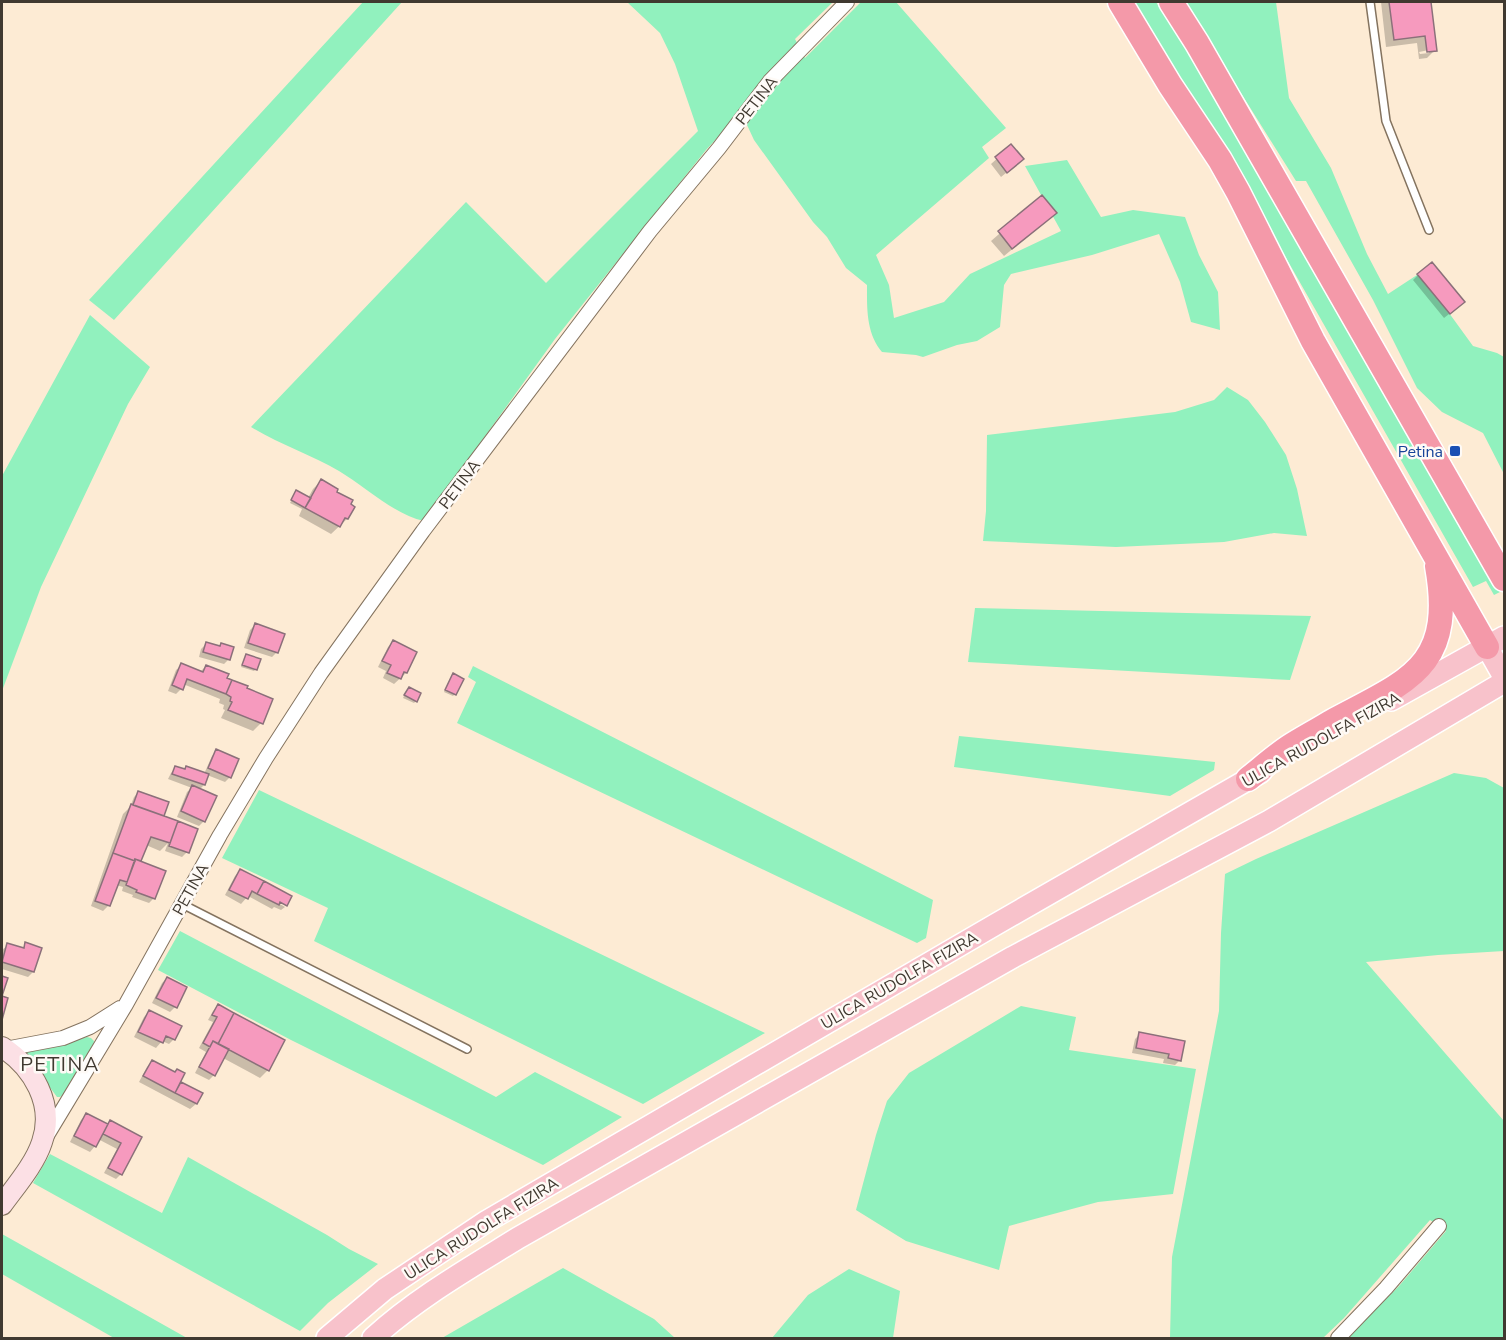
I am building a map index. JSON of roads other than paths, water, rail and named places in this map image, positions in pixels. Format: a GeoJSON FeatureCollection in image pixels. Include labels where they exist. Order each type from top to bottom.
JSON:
{"type":"FeatureCollection","features":[{"type":"Feature","properties":{"kind":"highway"},"geometry":{"type":"LineString","coordinates":[[1120,2],[1170,85],[1220,160],[1314,341],[1435,552],[1496,642]]}},
{"type":"Feature","properties":{"kind":"highway"},"geometry":{"type":"LineString","coordinates":[[1171,2],[1197,43],[1504,579]]}},
{"type":"Feature","properties":{"kind":"highway"},"geometry":{"type":"LineString","coordinates":[[1248,779],[1290,746],[1389,691],[1411,677],[1423,665],[1437,639],[1441,617],[1442,598],[1435,552]]}},
{"type":"Feature","properties":{"kind":"main road"},"geometry":{"type":"LineString","coordinates":[[1496,642],[1504,677]]}},
{"type":"Feature","properties":{"kind":"main road","name":"ULICA RUDOLFA FIZIRA"},"geometry":{"type":"LineString","coordinates":[[327,1338],[385,1289],[487,1221],[1248,779],[1496,642]]}},
{"type":"Feature","properties":{"kind":"main road","name":"ULICA RUDOLFA FIZIRA"},"geometry":{"type":"LineString","coordinates":[[373,1338],[441,1285],[518,1238],[1013,957],[1269,821],[1504,682]]}},
{"type":"Feature","properties":{"kind":"street","name":"PETINA"},"geometry":{"type":"LineString","coordinates":[[2,1205],[27,1169],[124,1005],[266,758],[321,673],[388,579],[650,231],[720,148],[770,81],[847,2]]}},
{"type":"Feature","properties":{"kind":"street","name":"PETINA"},"geometry":{"type":"LineString","coordinates":[[3,1048],[63,1038],[90,1027],[124,1005]]}},
{"type":"Feature","properties":{"kind":"street","name":"PETINA"},"geometry":{"type":"LineString","coordinates":[[3,1048],[24,1065],[39,1087],[46,1116],[42,1143]]}},
{"type":"Feature","properties":{"kind":"street"},"geometry":{"type":"LineString","coordinates":[[1338,1338],[1386,1288],[1439,1226]]}},
{"type":"Feature","properties":{"kind":"lane"},"geometry":{"type":"LineString","coordinates":[[1370,2],[1386,122],[1429,230]]}},
{"type":"Feature","properties":{"kind":"lane"},"geometry":{"type":"LineString","coordinates":[[182,904],[467,1049]]}},
{"type":"Feature","properties":{"kind":"place","name":"Petina"},"geometry":{"type":"Point","coordinates":[1455,451]}},
{"type":"Feature","properties":{"kind":"district","name":"PETINA"},"geometry":{"type":"Point","coordinates":[60,1064]}}]}
